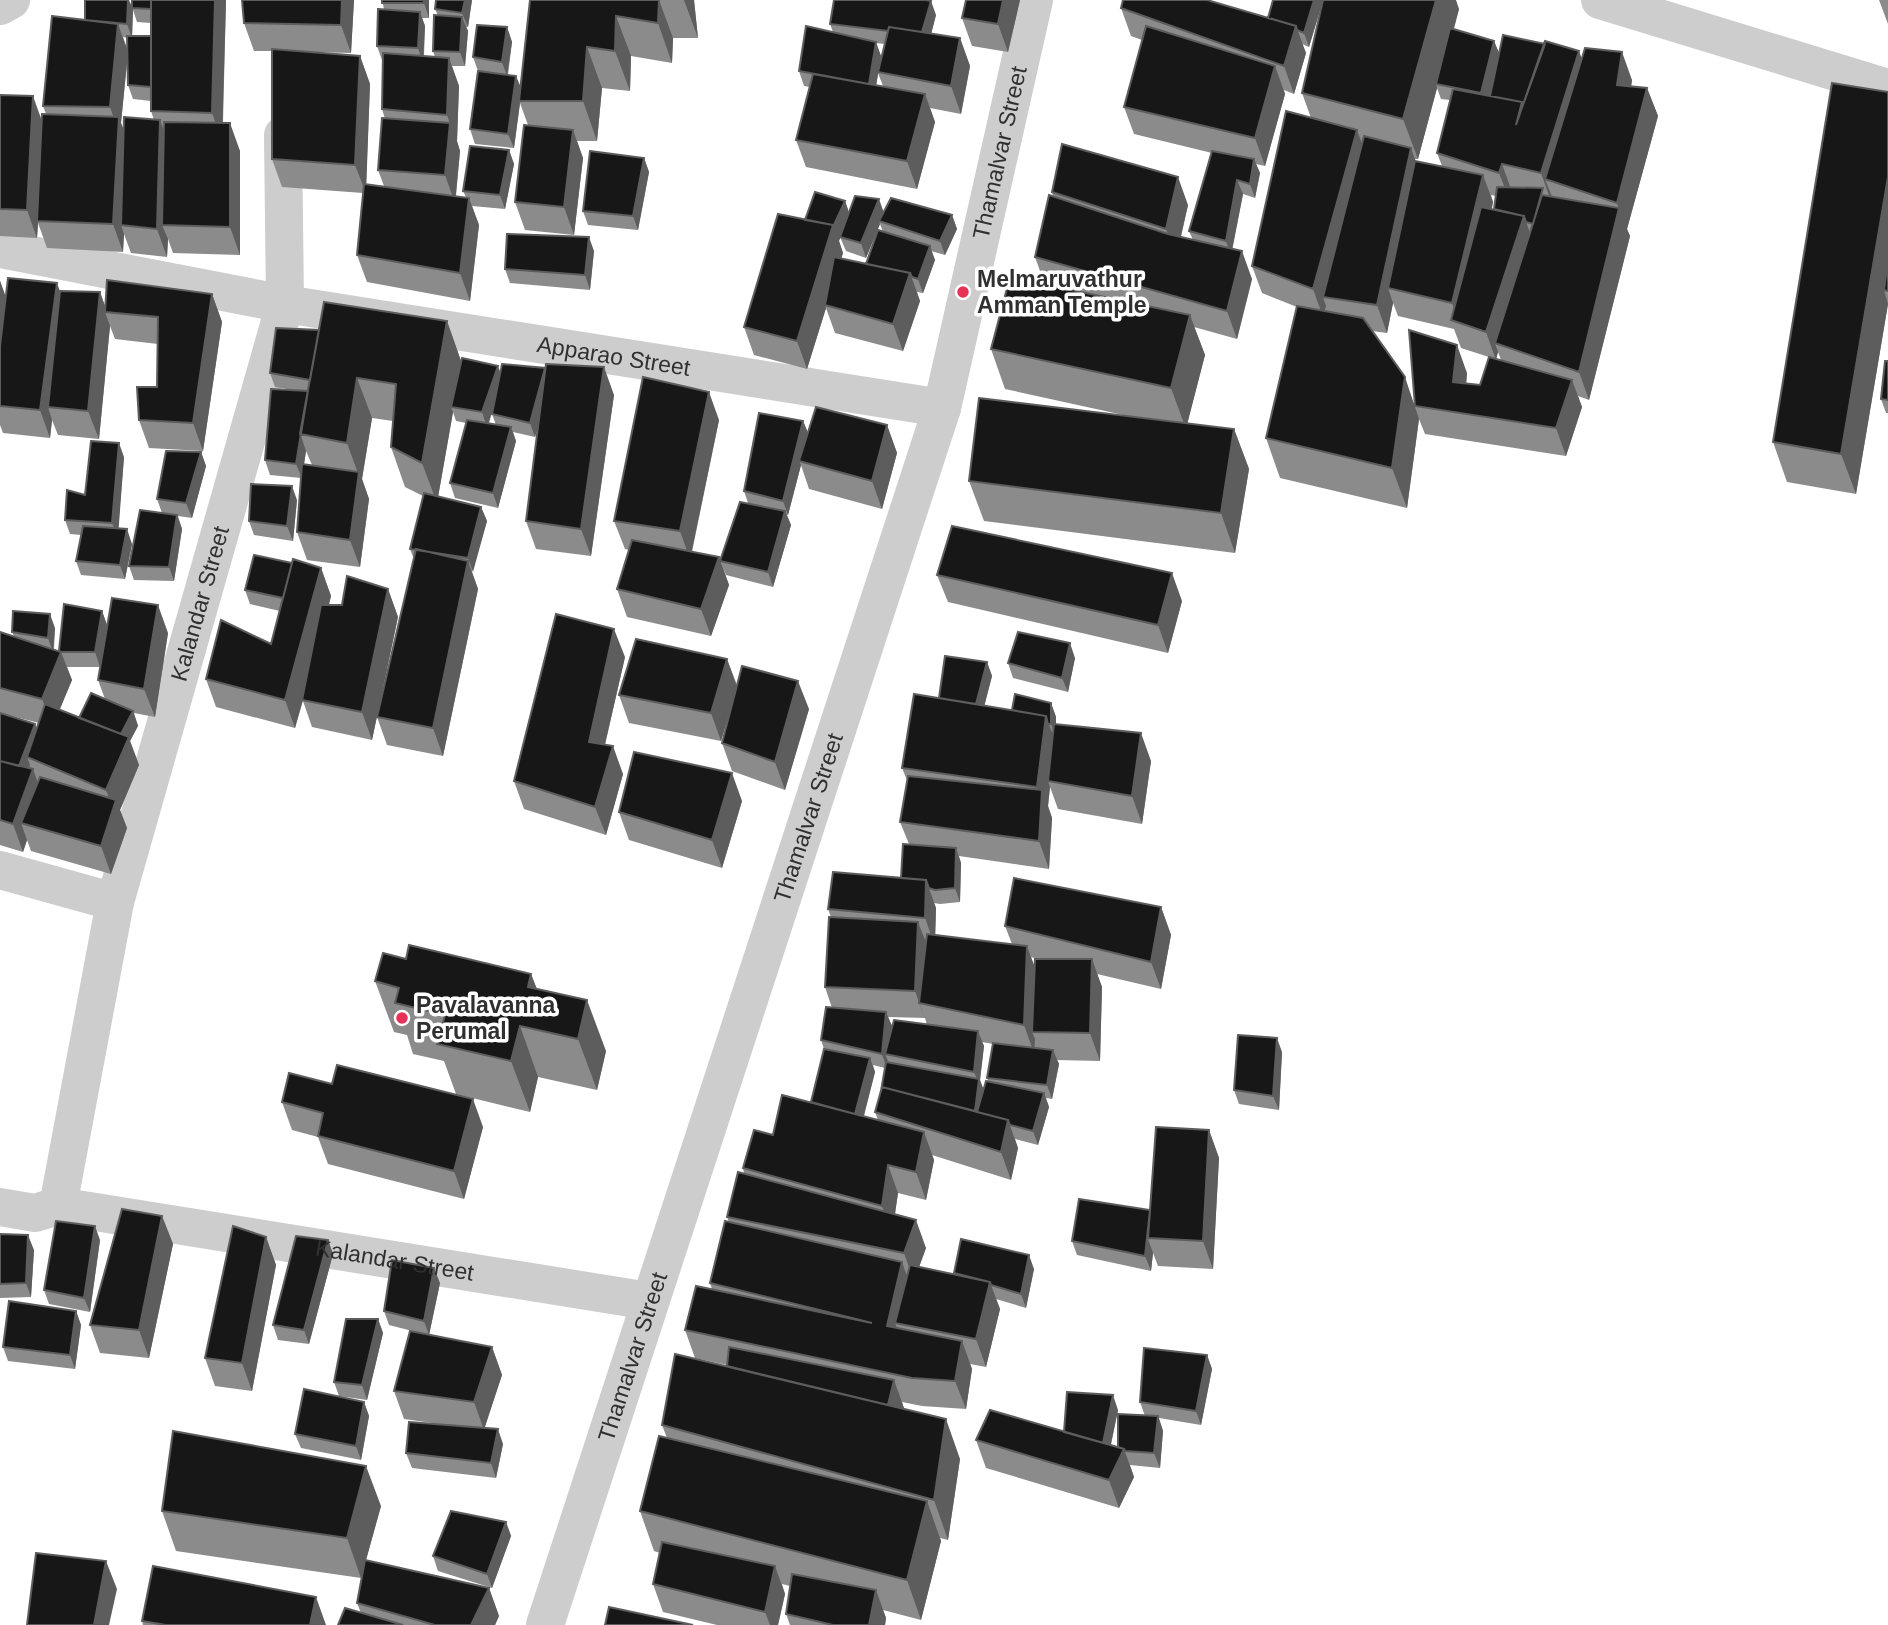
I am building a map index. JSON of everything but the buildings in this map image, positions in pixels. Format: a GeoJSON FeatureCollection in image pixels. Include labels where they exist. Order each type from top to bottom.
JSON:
{"type":"FeatureCollection","features":[{"type":"Feature","properties":{"kind":"street"},"geometry":{"type":"LineString","coordinates":[[0,6],[11,0]]}},
{"type":"Feature","properties":{"kind":"street","name":"Thamalvar Street"},"geometry":{"type":"LineString","coordinates":[[545,1625],[942,408],[1034,0]]}},
{"type":"Feature","properties":{"kind":"street"},"geometry":{"type":"LineString","coordinates":[[1600,0],[1888,88]]}},
{"type":"Feature","properties":{"kind":"street"},"geometry":{"type":"LineString","coordinates":[[282,97],[285,304]]}},
{"type":"Feature","properties":{"kind":"street","name":"Apparao Street"},"geometry":{"type":"LineString","coordinates":[[0,249],[285,304],[942,408]]}},
{"type":"Feature","properties":{"kind":"street","name":"Kalandar Street"},"geometry":{"type":"LineString","coordinates":[[58,1206],[115,902],[285,304]]}},
{"type":"Feature","properties":{"kind":"street"},"geometry":{"type":"LineString","coordinates":[[0,870],[115,902]]}},
{"type":"Feature","properties":{"kind":"street","name":"Kalandar Street"},"geometry":{"type":"LineString","coordinates":[[0,1207],[36,1213],[58,1206],[649,1301]]}},
{"type":"Feature","properties":{"kind":"place","name":"Melmaruvathur Amman Temple"},"geometry":{"type":"Point","coordinates":[963,292]}},
{"type":"Feature","properties":{"kind":"place","name":"Pavalavanna Perumal"},"geometry":{"type":"Point","coordinates":[402,1018]}}]}
